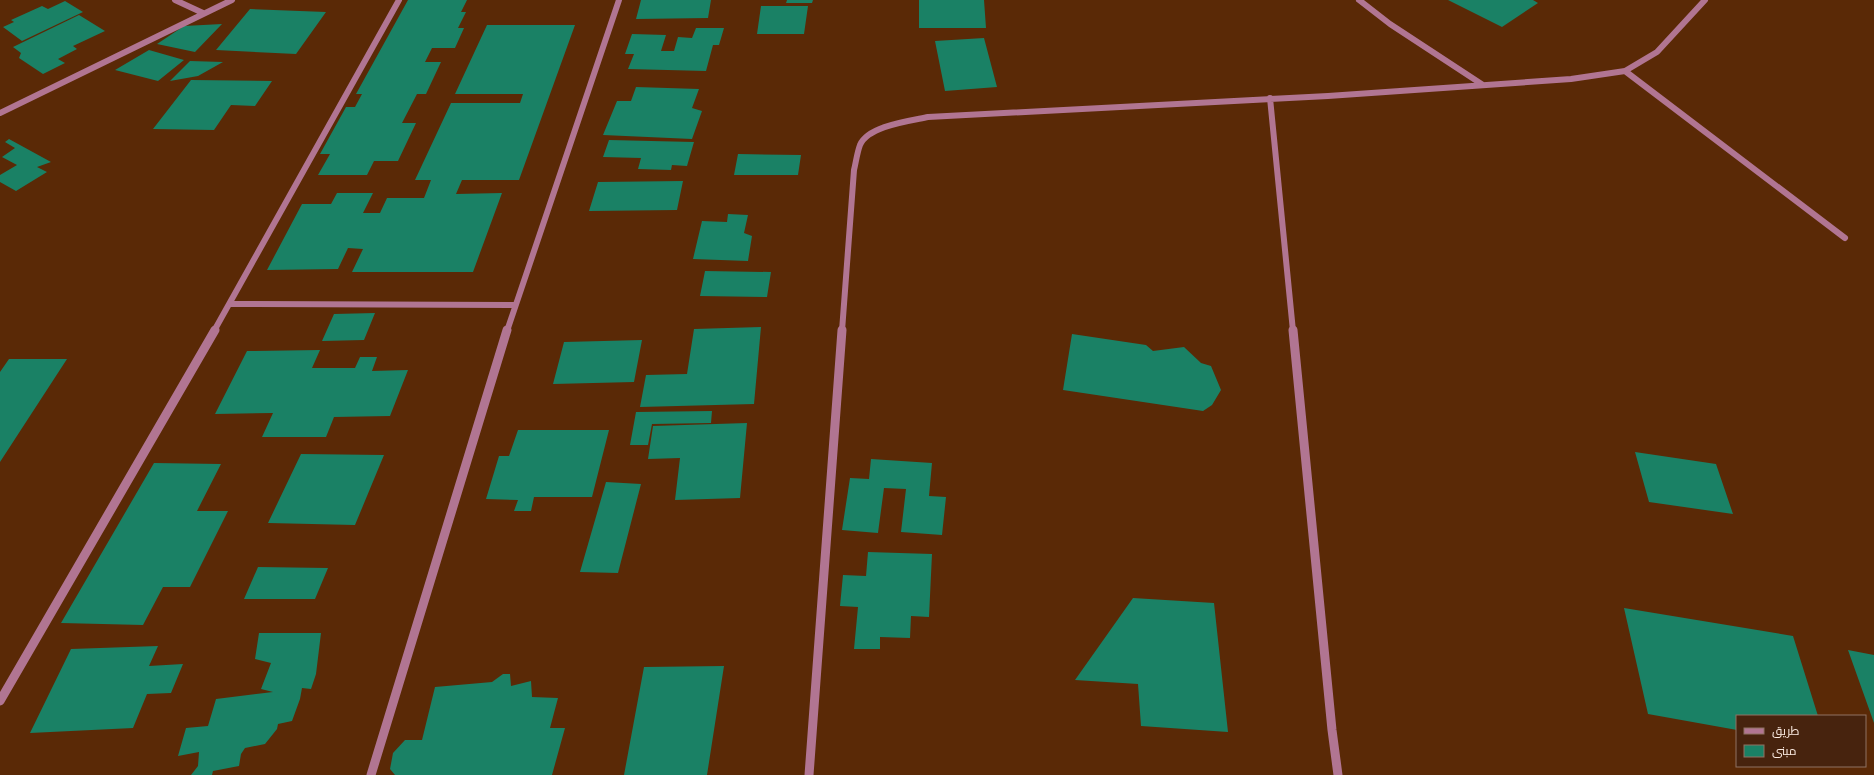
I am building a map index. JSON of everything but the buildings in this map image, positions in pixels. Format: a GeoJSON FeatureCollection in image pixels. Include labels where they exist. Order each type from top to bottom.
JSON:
{"type":"FeatureCollection","features":[{"type":"Feature","properties":{"kind":"street"},"geometry":{"type":"LineString","coordinates":[[176,0],[202,13]]}},
{"type":"Feature","properties":{"kind":"street"},"geometry":{"type":"LineString","coordinates":[[0,113],[202,13],[232,0]]}},
{"type":"Feature","properties":{"kind":"street"},"geometry":{"type":"LineString","coordinates":[[0,701],[230,304],[399,0]]}},
{"type":"Feature","properties":{"kind":"street"},"geometry":{"type":"LineString","coordinates":[[371,775],[515,305],[619,0]]}},
{"type":"Feature","properties":{"kind":"street"},"geometry":{"type":"LineString","coordinates":[[1359,0],[1390,24],[1483,86]]}},
{"type":"Feature","properties":{"kind":"street"},"geometry":{"type":"LineString","coordinates":[[809,775],[854,170],[860,144],[872,132],[895,124],[928,117],[1328,96],[1483,86],[1571,79],[1625,71],[1657,52],[1705,0]]}},
{"type":"Feature","properties":{"kind":"street"},"geometry":{"type":"LineString","coordinates":[[1625,71],[1845,238]]}},
{"type":"Feature","properties":{"kind":"street"},"geometry":{"type":"LineString","coordinates":[[1270,98],[1338,775]]}},
{"type":"Feature","properties":{"kind":"street"},"geometry":{"type":"LineString","coordinates":[[230,304],[515,305]]}}]}
